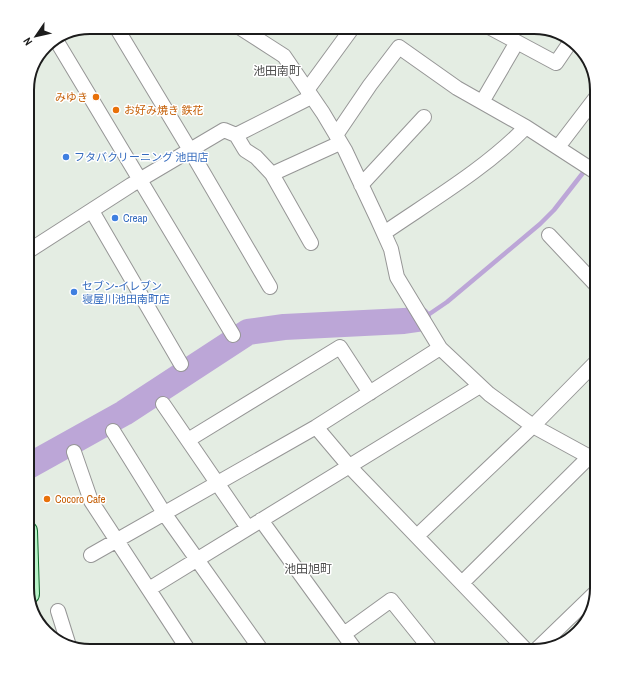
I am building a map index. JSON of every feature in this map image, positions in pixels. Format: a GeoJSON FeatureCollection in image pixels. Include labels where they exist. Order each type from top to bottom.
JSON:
{"type":"FeatureCollection","features":[{"type":"Feature","properties":{"kind":"street"},"geometry":{"type":"LineString","coordinates":[[120,34],[270,287]]}},
{"type":"Feature","properties":{"kind":"street"},"geometry":{"type":"LineString","coordinates":[[250,34],[284,56],[338,139],[391,249],[397,277],[440,348],[480,386],[533,426],[590,457]]}},
{"type":"Feature","properties":{"kind":"street"},"geometry":{"type":"LineString","coordinates":[[236,135],[308,94],[348,34]]}},
{"type":"Feature","properties":{"kind":"street"},"geometry":{"type":"LineString","coordinates":[[502,34],[556,63],[568,45]]}},
{"type":"Feature","properties":{"kind":"street"},"geometry":{"type":"LineString","coordinates":[[482,102],[517,42]]}},
{"type":"Feature","properties":{"kind":"street"},"geometry":{"type":"LineString","coordinates":[[58,44],[233,335]]}},
{"type":"Feature","properties":{"kind":"street"},"geometry":{"type":"LineString","coordinates":[[272,174],[338,139],[370,86],[399,47],[457,88],[526,127],[590,168]]}},
{"type":"Feature","properties":{"kind":"street"},"geometry":{"type":"LineString","coordinates":[[558,147],[590,105]]}},
{"type":"Feature","properties":{"kind":"street"},"geometry":{"type":"LineString","coordinates":[[361,185],[424,117]]}},
{"type":"Feature","properties":{"kind":"street"},"geometry":{"type":"LineString","coordinates":[[384,233],[465,178],[512,141],[526,127]]}},
{"type":"Feature","properties":{"kind":"street"},"geometry":{"type":"LineString","coordinates":[[34,248],[140,180],[224,130],[236,135],[245,150],[256,158],[272,174],[311,243]]}},
{"type":"Feature","properties":{"kind":"street"},"geometry":{"type":"LineString","coordinates":[[92,211],[181,364]]}},
{"type":"Feature","properties":{"kind":"street"},"geometry":{"type":"LineString","coordinates":[[549,235],[590,279]]}},
{"type":"Feature","properties":{"kind":"street"},"geometry":{"type":"LineString","coordinates":[[188,440],[340,347],[370,393]]}},
{"type":"Feature","properties":{"kind":"street"},"geometry":{"type":"LineString","coordinates":[[91,555],[316,427],[440,348]]}},
{"type":"Feature","properties":{"kind":"street"},"geometry":{"type":"LineString","coordinates":[[417,536],[590,373]]}},
{"type":"Feature","properties":{"kind":"street"},"geometry":{"type":"LineString","coordinates":[[149,589],[480,386]]}},
{"type":"Feature","properties":{"kind":"street"},"geometry":{"type":"LineString","coordinates":[[163,404],[248,528]]}},
{"type":"Feature","properties":{"kind":"street"},"geometry":{"type":"LineString","coordinates":[[316,427],[349,466],[520,644]]}},
{"type":"Feature","properties":{"kind":"street"},"geometry":{"type":"LineString","coordinates":[[113,431],[164,513],[257,644]]}},
{"type":"Feature","properties":{"kind":"street"},"geometry":{"type":"LineString","coordinates":[[74,452],[91,501],[184,644]]}},
{"type":"Feature","properties":{"kind":"street"},"geometry":{"type":"LineString","coordinates":[[462,583],[590,462]]}},
{"type":"Feature","properties":{"kind":"street"},"geometry":{"type":"LineString","coordinates":[[261,520],[344,634],[349,644]]}},
{"type":"Feature","properties":{"kind":"street"},"geometry":{"type":"LineString","coordinates":[[344,634],[391,600],[426,644]]}},
{"type":"Feature","properties":{"kind":"street"},"geometry":{"type":"LineString","coordinates":[[561,636],[588,602]]}},
{"type":"Feature","properties":{"kind":"street"},"geometry":{"type":"LineString","coordinates":[[58,611],[67,639]]}},
{"type":"Feature","properties":{"kind":"waterway"},"geometry":{"type":"LineString","coordinates":[[425,317],[447,302],[540,224],[554,210],[586,169]]}},
{"type":"Feature","properties":{"kind":"waterway"},"geometry":{"type":"LineString","coordinates":[[34,463],[124,413],[248,332],[284,327],[418,319]]}},
{"type":"Feature","properties":{"kind":"place","name":"みゆき"},"geometry":{"type":"Point","coordinates":[96,97]}},
{"type":"Feature","properties":{"kind":"place","name":"お好み焼き 鉄花"},"geometry":{"type":"Point","coordinates":[116,110]}},
{"type":"Feature","properties":{"kind":"place","name":"フタバクリーニング 池田店"},"geometry":{"type":"Point","coordinates":[66,157]}},
{"type":"Feature","properties":{"kind":"place","name":"Creap"},"geometry":{"type":"Point","coordinates":[115,218]}},
{"type":"Feature","properties":{"kind":"place","name":"セブン-イレブン 寝屋川池田南町店"},"geometry":{"type":"Point","coordinates":[74,292]}},
{"type":"Feature","properties":{"kind":"place","name":"Cocoro Cafe"},"geometry":{"type":"Point","coordinates":[47,499]}},
{"type":"Feature","properties":{"kind":"district","name":"池田南町"},"geometry":{"type":"Point","coordinates":[277,71]}},
{"type":"Feature","properties":{"kind":"district","name":"池田旭町"},"geometry":{"type":"Point","coordinates":[308,569]}}]}
